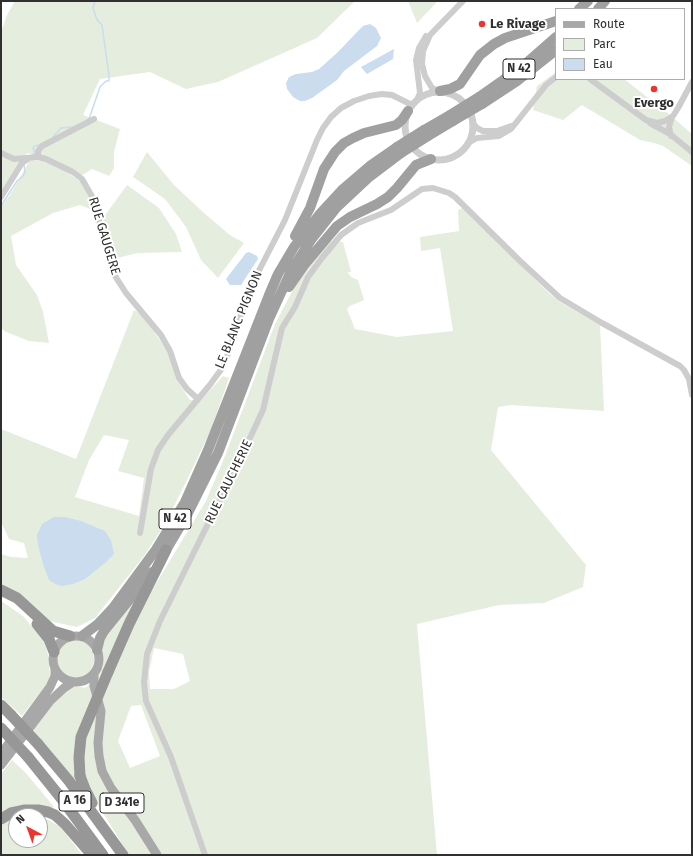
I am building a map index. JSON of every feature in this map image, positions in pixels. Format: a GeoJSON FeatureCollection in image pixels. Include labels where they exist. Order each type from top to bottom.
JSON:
{"type":"FeatureCollection","features":[{"type":"Feature","properties":{"kind":"highway"},"geometry":{"type":"LineString","coordinates":[[580,8],[590,1]]}},
{"type":"Feature","properties":{"kind":"highway"},"geometry":{"type":"LineString","coordinates":[[440,91],[450,90],[460,84],[480,55],[494,44],[505,38],[555,21]]}},
{"type":"Feature","properties":{"kind":"highway","name":"N 42"},"geometry":{"type":"LineString","coordinates":[[480,100],[523,66],[555,38]]}},
{"type":"Feature","properties":{"kind":"highway","name":"N 42"},"geometry":{"type":"LineString","coordinates":[[82,636],[95,627],[111,610],[155,551],[173,522],[198,475],[287,278],[299,258],[322,226],[349,195],[399,150],[480,100],[517,81],[555,51]]}},
{"type":"Feature","properties":{"kind":"highway"},"geometry":{"type":"LineString","coordinates":[[240,381],[253,323],[276,268],[306,216],[324,169],[330,158],[339,147],[353,138],[364,133],[396,125],[402,120],[412,105]]}},
{"type":"Feature","properties":{"kind":"highway"},"geometry":{"type":"LineString","coordinates":[[240,381],[287,289],[326,238],[337,226],[350,217],[388,197],[416,165],[431,159]]}},
{"type":"Feature","properties":{"kind":"highway","name":"N 42"},"geometry":{"type":"LineString","coordinates":[[97,650],[100,638],[104,631],[136,592],[166,550],[188,513],[225,436],[240,381]]}},
{"type":"Feature","properties":{"kind":"highway"},"geometry":{"type":"LineString","coordinates":[[124,855],[91,802],[85,789],[80,776],[79,757],[82,738],[108,672],[139,603],[166,550]]}},
{"type":"Feature","properties":{"kind":"highway"},"geometry":{"type":"LineString","coordinates":[[1,590],[17,598],[50,629],[70,636]]}},
{"type":"Feature","properties":{"kind":"highway"},"geometry":{"type":"LineString","coordinates":[[1,595],[20,607],[39,626],[49,639],[54,652]]}},
{"type":"Feature","properties":{"kind":"highway"},"geometry":{"type":"LineString","coordinates":[[1,705],[4,722]]}},
{"type":"Feature","properties":{"kind":"highway","name":"A 16"},"geometry":{"type":"LineString","coordinates":[[4,722],[30,753],[71,795],[114,855]]}},
{"type":"Feature","properties":{"kind":"highway"},"geometry":{"type":"LineString","coordinates":[[1,739],[30,753],[69,781],[124,855]]}},
{"type":"Feature","properties":{"kind":"highway"},"geometry":{"type":"LineString","coordinates":[[30,753],[66,816],[93,855]]}},
{"type":"Feature","properties":{"kind":"highway","name":"A 16"},"geometry":{"type":"LineString","coordinates":[[30,753],[103,855]]}},
{"type":"Feature","properties":{"kind":"highway"},"geometry":{"type":"LineString","coordinates":[[1,819],[11,813],[26,810],[48,812],[65,824],[93,855]]}},
{"type":"Feature","properties":{"kind":"main road"},"geometry":{"type":"LineString","coordinates":[[1,754],[50,687],[55,676],[53,661],[54,652],[60,642],[70,636],[82,636],[91,641],[97,650],[99,662],[94,674],[87,679],[76,682],[64,688],[50,700],[1,766]]}},
{"type":"Feature","properties":{"kind":"main road"},"geometry":{"type":"LineString","coordinates":[[55,669],[62,678],[89,687],[96,695]]}},
{"type":"Feature","properties":{"kind":"main road","name":"D 341e"},"geometry":{"type":"LineString","coordinates":[[94,674],[93,684],[101,711],[98,739],[99,756],[104,776],[113,791],[140,826],[157,855]]}},
{"type":"Feature","properties":{"kind":"street"},"geometry":{"type":"LineString","coordinates":[[436,28],[425,44],[421,61],[424,72],[428,82],[434,89],[454,94],[463,101],[471,112],[473,123],[472,133],[468,143],[462,151],[452,157],[442,160],[431,159],[418,153],[409,142],[405,125],[412,105],[420,93],[420,84],[416,68],[418,52],[424,38],[463,1]]}},
{"type":"Feature","properties":{"kind":"street"},"geometry":{"type":"LineString","coordinates":[[468,143],[477,138],[489,138],[503,134],[511,129],[546,85],[555,78]]}},
{"type":"Feature","properties":{"kind":"street"},"geometry":{"type":"LineString","coordinates":[[591,80],[692,152]]}},
{"type":"Feature","properties":{"kind":"street"},"geometry":{"type":"LineString","coordinates":[[671,136],[669,127],[673,116],[692,82]]}},
{"type":"Feature","properties":{"kind":"street"},"geometry":{"type":"LineString","coordinates":[[412,105],[426,94],[440,91]]}},
{"type":"Feature","properties":{"kind":"street","name":"LE BLANC PIGNON"},"geometry":{"type":"LineString","coordinates":[[140,533],[151,469],[158,450],[168,435],[217,375],[226,360],[249,290],[280,230],[317,140],[327,122],[336,112],[348,104],[376,95],[387,94],[396,96],[412,105]]}},
{"type":"Feature","properties":{"kind":"street"},"geometry":{"type":"LineString","coordinates":[[647,121],[662,123],[673,116]]}},
{"type":"Feature","properties":{"kind":"street"},"geometry":{"type":"LineString","coordinates":[[38,157],[38,151],[42,146],[94,119]]}},
{"type":"Feature","properties":{"kind":"street"},"geometry":{"type":"LineString","coordinates":[[473,123],[480,130],[493,131],[506,128],[519,120]]}},
{"type":"Feature","properties":{"kind":"street","name":"RUE GAUGERE"},"geometry":{"type":"LineString","coordinates":[[1,153],[14,159],[38,157],[73,172],[82,179],[93,198],[113,272],[126,293],[161,334],[170,350],[179,378],[187,389],[198,399]]}},
{"type":"Feature","properties":{"kind":"street"},"geometry":{"type":"LineString","coordinates":[[1,197],[22,163],[29,158]]}},
{"type":"Feature","properties":{"kind":"street","name":"RUE CAUCHERIE"},"geometry":{"type":"LineString","coordinates":[[205,855],[171,757],[145,698],[145,666],[151,641],[255,427],[267,396],[281,332],[295,307],[304,284],[337,239],[346,231],[358,224],[391,210],[417,192],[432,188],[444,190],[455,197],[560,298],[591,317],[680,366],[689,379],[692,394]]}},
{"type":"Feature","properties":{"kind":"green space"},"geometry":{"type":"Polygon","coordinates":[[[15,1],[355,1],[317,38],[218,82],[186,89],[150,72],[100,79],[83,115],[120,129],[114,152],[114,168],[109,176],[92,169],[81,176],[51,159],[27,153],[1,193],[1,32],[7,15],[15,1]]]}},
{"type":"Feature","properties":{"kind":"green space"},"geometry":{"type":"Polygon","coordinates":[[[408,1],[438,1],[417,23],[408,1]]]}},
{"type":"Feature","properties":{"kind":"green space"},"geometry":{"type":"Polygon","coordinates":[[[555,73],[555,80],[625,80],[692,134],[692,166],[663,146],[640,140],[582,105],[563,120],[533,110],[537,86],[555,73]]]}},
{"type":"Feature","properties":{"kind":"green space"},"geometry":{"type":"Polygon","coordinates":[[[147,152],[174,185],[230,235],[244,243],[218,278],[201,260],[186,227],[165,199],[133,177],[147,152]]]}},
{"type":"Feature","properties":{"kind":"green space"},"geometry":{"type":"Polygon","coordinates":[[[30,160],[44,161],[67,172],[81,182],[87,190],[95,211],[80,205],[53,213],[11,236],[16,265],[37,295],[43,312],[49,343],[29,341],[6,332],[1,328],[1,207],[10,195],[30,160]]]}},
{"type":"Feature","properties":{"kind":"green space"},"geometry":{"type":"Polygon","coordinates":[[[127,185],[159,208],[176,234],[182,252],[138,253],[113,259],[103,218],[127,185]]]}},
{"type":"Feature","properties":{"kind":"green space"},"geometry":{"type":"Polygon","coordinates":[[[462,208],[550,294],[560,302],[600,325],[604,411],[511,405],[498,407],[491,450],[586,565],[583,587],[544,603],[499,605],[417,624],[437,855],[129,855],[92,795],[81,789],[33,730],[54,703],[74,685],[85,688],[98,677],[103,665],[103,640],[135,602],[143,605],[206,501],[225,456],[275,324],[297,282],[329,241],[343,242],[351,272],[348,272],[349,275],[358,280],[364,300],[350,306],[347,309],[355,329],[397,337],[453,331],[440,248],[421,251],[420,237],[459,231],[458,210],[462,208]],[[154,648],[149,672],[150,689],[174,689],[190,681],[183,654],[154,648]],[[141,705],[131,706],[118,741],[130,768],[160,756],[141,705]]]}},
{"type":"Feature","properties":{"kind":"green space"},"geometry":{"type":"Polygon","coordinates":[[[134,310],[142,314],[170,355],[176,379],[190,400],[202,399],[223,376],[229,378],[211,430],[165,524],[144,556],[95,618],[77,627],[49,621],[1,585],[1,554],[11,557],[28,558],[24,543],[9,539],[1,522],[1,429],[76,459],[134,310]],[[104,435],[89,460],[75,497],[139,516],[144,478],[118,471],[129,440],[104,435]]]}},
{"type":"Feature","properties":{"kind":"green space"},"geometry":{"type":"Polygon","coordinates":[[[1,601],[23,616],[45,642],[48,655],[50,675],[48,682],[22,716],[1,697],[1,601]]]}},
{"type":"Feature","properties":{"kind":"green space"},"geometry":{"type":"Polygon","coordinates":[[[75,640],[88,646],[94,659],[88,672],[75,678],[62,672],[56,659],[62,646],[75,640]]]}},
{"type":"Feature","properties":{"kind":"green space"},"geometry":{"type":"Polygon","coordinates":[[[12,760],[26,773],[54,807],[48,812],[48,808],[8,808],[8,848],[48,848],[48,820],[61,827],[82,855],[1,855],[1,774],[12,760]]]}},
{"type":"Feature","properties":{"kind":"water"},"geometry":{"type":"Polygon","coordinates":[[[370,24],[376,28],[381,38],[377,46],[344,71],[337,80],[312,98],[305,101],[300,101],[293,97],[287,89],[286,83],[289,77],[319,69],[363,26],[370,24]]]}},
{"type":"Feature","properties":{"kind":"water"},"geometry":{"type":"Polygon","coordinates":[[[394,49],[393,59],[367,74],[361,67],[394,49]]]}},
{"type":"Feature","properties":{"kind":"water"},"geometry":{"type":"Polygon","coordinates":[[[249,252],[257,256],[258,259],[241,285],[230,285],[226,279],[246,253],[249,252]]]}},
{"type":"Feature","properties":{"kind":"water"},"geometry":{"type":"Polygon","coordinates":[[[54,517],[65,517],[81,521],[105,531],[111,540],[114,554],[85,579],[73,584],[62,586],[55,584],[49,580],[43,564],[37,535],[42,524],[54,517]]]}},
{"type":"Feature","properties":{"kind":"waterway"},"geometry":{"type":"LineString","coordinates":[[89,119],[100,87],[106,81],[109,81],[102,25],[97,20],[93,8],[95,1]]}},
{"type":"Feature","properties":{"kind":"waterway"},"geometry":{"type":"LineString","coordinates":[[53,137],[61,128],[72,127]]}},
{"type":"Feature","properties":{"kind":"waterway"},"geometry":{"type":"LineString","coordinates":[[32,155],[35,154],[33,148],[40,145]]}},
{"type":"Feature","properties":{"kind":"waterway"},"geometry":{"type":"LineString","coordinates":[[1,206],[17,181],[23,176],[25,172],[24,165]]}},
{"type":"Feature","properties":{"kind":"place","name":"Le Rivage"},"geometry":{"type":"Point","coordinates":[482,24]}},
{"type":"Feature","properties":{"kind":"place","name":"Evergo"},"geometry":{"type":"Point","coordinates":[654,89]}}]}
